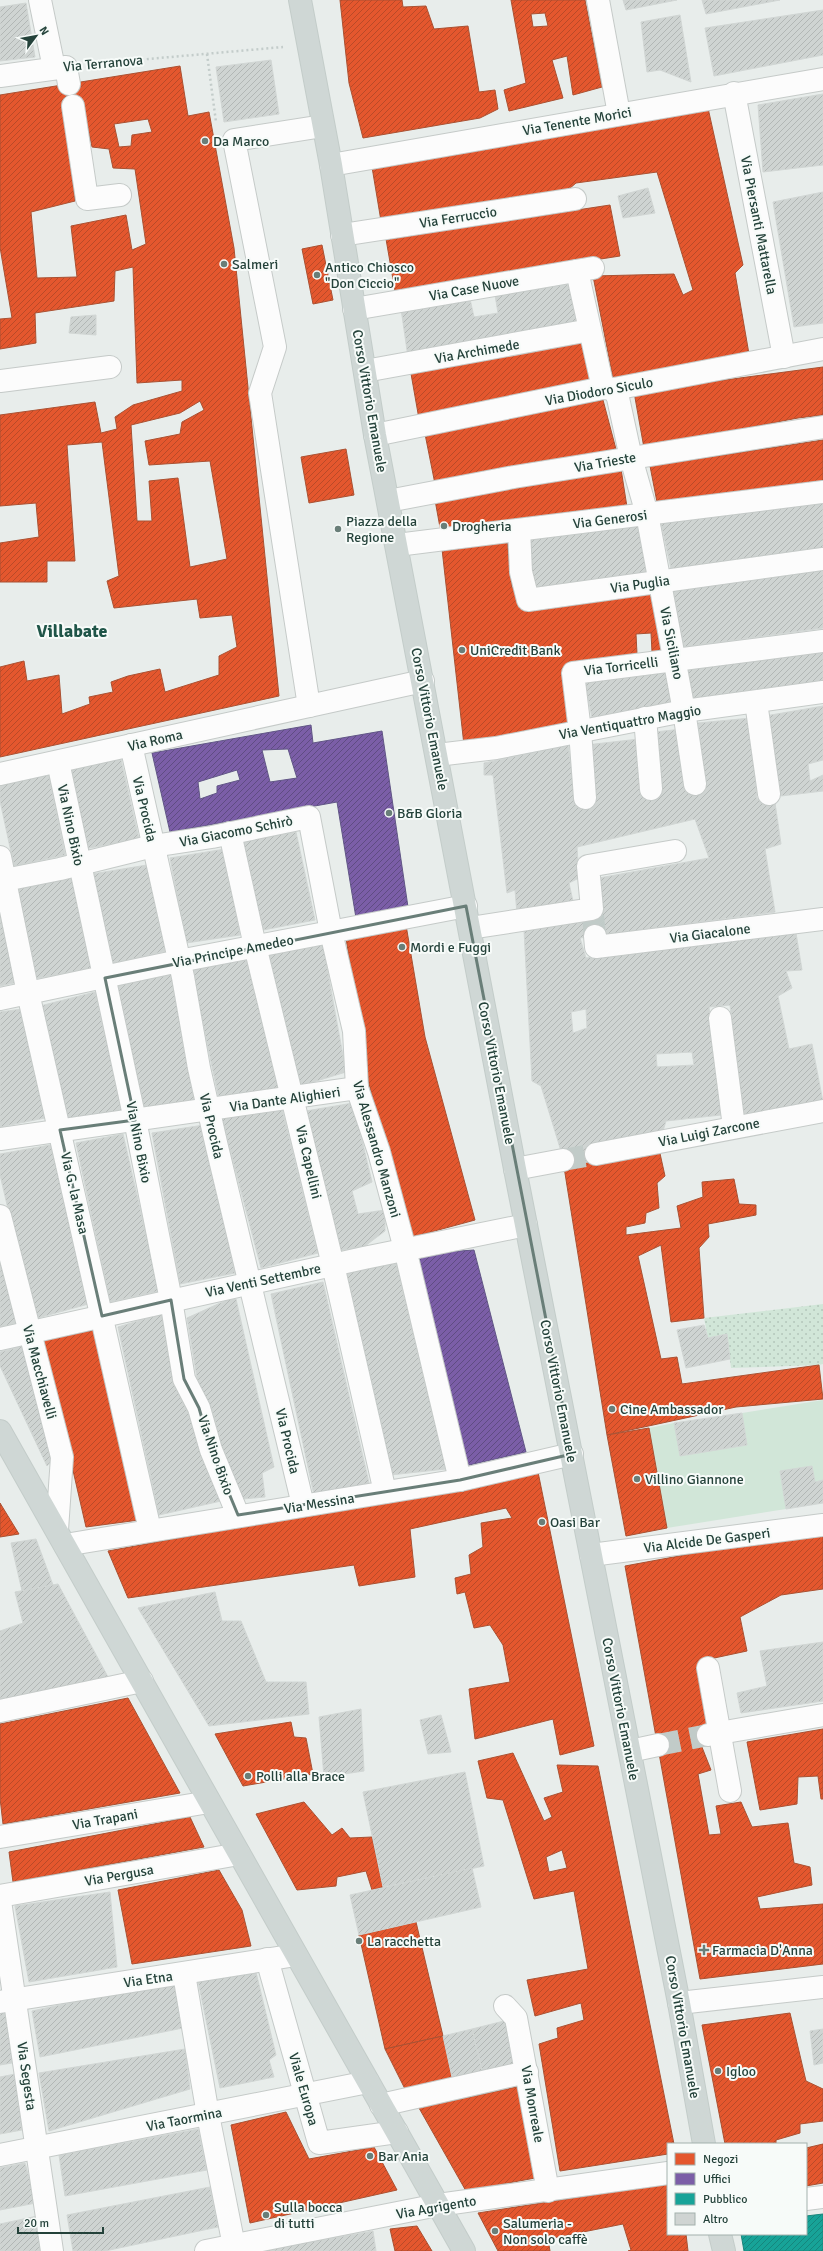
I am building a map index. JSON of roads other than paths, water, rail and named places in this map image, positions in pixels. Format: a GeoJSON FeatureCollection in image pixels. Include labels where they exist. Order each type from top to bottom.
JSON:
{"type":"FeatureCollection","features":[{"type":"Feature","properties":{"kind":"main road","name":"Corso Vittorio Emanuele"},"geometry":{"type":"LineString","coordinates":[[300,0],[331,165],[375,435],[423,680],[515,1169],[679,2003],[704,2143]]}},
{"type":"Feature","properties":{"kind":"main road"},"geometry":{"type":"LineString","coordinates":[[3,1440],[61,1538],[464,2251]]}},
{"type":"Feature","properties":{"kind":"main road"},"geometry":{"type":"LineString","coordinates":[[720,2235],[724,2251]]}},
{"type":"Feature","properties":{"kind":"street","name":"Via Terranova"},"geometry":{"type":"LineString","coordinates":[[0,76],[63,73],[40,0]]}},
{"type":"Feature","properties":{"kind":"street"},"geometry":{"type":"LineString","coordinates":[[598,0],[619,114]]}},
{"type":"Feature","properties":{"kind":"street","name":"Via Tenente Morici"},"geometry":{"type":"LineString","coordinates":[[331,165],[734,93],[823,79]]}},
{"type":"Feature","properties":{"kind":"street","name":"Via Piersanti Mattarella"},"geometry":{"type":"LineString","coordinates":[[734,93],[784,357]]}},
{"type":"Feature","properties":{"kind":"street"},"geometry":{"type":"LineString","coordinates":[[72,106],[87,199],[120,196]]}},
{"type":"Feature","properties":{"kind":"street"},"geometry":{"type":"LineString","coordinates":[[323,126],[234,140],[275,347],[260,393],[309,706],[423,680]]}},
{"type":"Feature","properties":{"kind":"street","name":"Via Ferruccio"},"geometry":{"type":"LineString","coordinates":[[342,235],[575,199]]}},
{"type":"Feature","properties":{"kind":"street","name":"Via Case Nuove"},"geometry":{"type":"LineString","coordinates":[[354,309],[585,269]]}},
{"type":"Feature","properties":{"kind":"street","name":"Via Siciliano"},"geometry":{"type":"LineString","coordinates":[[585,269],[590,330],[608,388],[618,398],[631,458],[647,514],[675,659],[695,784]]}},
{"type":"Feature","properties":{"kind":"street","name":"Via Archimede"},"geometry":{"type":"LineString","coordinates":[[365,371],[590,330]]}},
{"type":"Feature","properties":{"kind":"street","name":"Via Diodoro Siculo"},"geometry":{"type":"LineString","coordinates":[[375,435],[608,388],[823,349]]}},
{"type":"Feature","properties":{"kind":"street"},"geometry":{"type":"LineString","coordinates":[[0,381],[110,367]]}},
{"type":"Feature","properties":{"kind":"street","name":"Via Trieste"},"geometry":{"type":"LineString","coordinates":[[388,501],[514,477],[823,427]]}},
{"type":"Feature","properties":{"kind":"street","name":"Via Generosi"},"geometry":{"type":"LineString","coordinates":[[397,545],[823,492]]}},
{"type":"Feature","properties":{"kind":"street","name":"Via Puglia"},"geometry":{"type":"LineString","coordinates":[[519,530],[521,572],[528,600],[823,558]]}},
{"type":"Feature","properties":{"kind":"street","name":"Via Torricelli"},"geometry":{"type":"LineString","coordinates":[[580,731],[573,673],[823,641]]}},
{"type":"Feature","properties":{"kind":"street","name":"Via Ventiquattro Maggio"},"geometry":{"type":"LineString","coordinates":[[437,755],[496,748],[684,711],[823,692]]}},
{"type":"Feature","properties":{"kind":"street"},"geometry":{"type":"LineString","coordinates":[[756,702],[769,794]]}},
{"type":"Feature","properties":{"kind":"street","name":"Via Roma"},"geometry":{"type":"LineString","coordinates":[[0,774],[309,706]]}},
{"type":"Feature","properties":{"kind":"street"},"geometry":{"type":"LineString","coordinates":[[645,718],[651,789]]}},
{"type":"Feature","properties":{"kind":"street"},"geometry":{"type":"LineString","coordinates":[[580,731],[585,798]]}},
{"type":"Feature","properties":{"kind":"street","name":"Via Procida"},"geometry":{"type":"LineString","coordinates":[[131,745],[179,961],[209,1110],[303,1505]]}},
{"type":"Feature","properties":{"kind":"street","name":"Via Nino Bixio"},"geometry":{"type":"LineString","coordinates":[[58,762],[135,1120],[171,1300],[184,1379],[199,1408],[211,1450],[238,1515]]}},
{"type":"Feature","properties":{"kind":"street","name":"Via Giacomo Schirò"},"geometry":{"type":"LineString","coordinates":[[2,881],[153,846],[230,833],[309,817]]}},
{"type":"Feature","properties":{"kind":"street","name":"Via Alessandro Manzoni"},"geometry":{"type":"LineString","coordinates":[[309,817],[331,932],[354,1031],[357,1088],[379,1152],[405,1249],[460,1480]]}},
{"type":"Feature","properties":{"kind":"street","name":"Via Capellini"},"geometry":{"type":"LineString","coordinates":[[230,833],[254,946],[293,1098],[385,1492]]}},
{"type":"Feature","properties":{"kind":"street"},"geometry":{"type":"LineString","coordinates":[[470,928],[594,927],[588,866],[675,851]]}},
{"type":"Feature","properties":{"kind":"street","name":"Via G. la Masa"},"geometry":{"type":"LineString","coordinates":[[0,857],[2,881],[150,1530]]}},
{"type":"Feature","properties":{"kind":"street","name":"Via Principe Amedeo"},"geometry":{"type":"LineString","coordinates":[[0,999],[254,946],[466,906]]}},
{"type":"Feature","properties":{"kind":"street","name":"Via Giacalone"},"geometry":{"type":"LineString","coordinates":[[594,927],[823,919]]}},
{"type":"Feature","properties":{"kind":"street"},"geometry":{"type":"LineString","coordinates":[[720,1018],[734,1127]]}},
{"type":"Feature","properties":{"kind":"street","name":"Via Dante Alighieri"},"geometry":{"type":"LineString","coordinates":[[0,1139],[357,1088]]}},
{"type":"Feature","properties":{"kind":"street","name":"Via Luigi Zarcone"},"geometry":{"type":"LineString","coordinates":[[596,1154],[823,1111]]}},
{"type":"Feature","properties":{"kind":"street"},"geometry":{"type":"LineString","coordinates":[[515,1169],[563,1160]]}},
{"type":"Feature","properties":{"kind":"street","name":"Via Macchiavelli"},"geometry":{"type":"LineString","coordinates":[[0,1216],[62,1457],[61,1538]]}},
{"type":"Feature","properties":{"kind":"street","name":"Via Venti Settembre"},"geometry":{"type":"LineString","coordinates":[[0,1339],[405,1249],[526,1225]]}},
{"type":"Feature","properties":{"kind":"street","name":"Via Messina"},"geometry":{"type":"LineString","coordinates":[[61,1538],[150,1530],[460,1480],[572,1454]]}},
{"type":"Feature","properties":{"kind":"street","name":"Via Alcide De Gasperi"},"geometry":{"type":"LineString","coordinates":[[591,1555],[823,1525]]}},
{"type":"Feature","properties":{"kind":"street"},"geometry":{"type":"LineString","coordinates":[[708,1668],[714,1734],[730,1791]]}},
{"type":"Feature","properties":{"kind":"street"},"geometry":{"type":"LineString","coordinates":[[0,1711],[142,1681]]}},
{"type":"Feature","properties":{"kind":"street"},"geometry":{"type":"LineString","coordinates":[[714,1734],[823,1715]]}},
{"type":"Feature","properties":{"kind":"street"},"geometry":{"type":"LineString","coordinates":[[630,1751],[658,1745]]}},
{"type":"Feature","properties":{"kind":"street","name":"Via Trapani"},"geometry":{"type":"LineString","coordinates":[[0,1837],[209,1802]]}},
{"type":"Feature","properties":{"kind":"street","name":"Via Pergusa"},"geometry":{"type":"LineString","coordinates":[[0,1896],[239,1854]]}},
{"type":"Feature","properties":{"kind":"street","name":"Via Segesta"},"geometry":{"type":"LineString","coordinates":[[0,1901],[8,2000],[37,2148],[52,2251]]}},
{"type":"Feature","properties":{"kind":"street","name":"Via Etna"},"geometry":{"type":"LineString","coordinates":[[8,2000],[184,1974],[296,1955]]}},
{"type":"Feature","properties":{"kind":"street","name":"Viale Europa"},"geometry":{"type":"LineString","coordinates":[[267,1959],[319,2143],[397,2132]]}},
{"type":"Feature","properties":{"kind":"street"},"geometry":{"type":"LineString","coordinates":[[184,1974],[208,2115],[235,2248]]}},
{"type":"Feature","properties":{"kind":"street"},"geometry":{"type":"LineString","coordinates":[[679,2003],[823,1987]]}},
{"type":"Feature","properties":{"kind":"street","name":"Via Monreale"},"geometry":{"type":"LineString","coordinates":[[511,2012],[527,2072],[548,2190]]}},
{"type":"Feature","properties":{"kind":"street"},"geometry":{"type":"LineString","coordinates":[[381,2105],[527,2072]]}},
{"type":"Feature","properties":{"kind":"street","name":"Via Taormina"},"geometry":{"type":"LineString","coordinates":[[0,2155],[208,2115],[368,2082]]}},
{"type":"Feature","properties":{"kind":"street","name":"Via Agrigento"},"geometry":{"type":"LineString","coordinates":[[206,2251],[235,2248],[438,2205],[667,2173]]}},
{"type":"Feature","properties":{"kind":"street"},"geometry":{"type":"LineString","coordinates":[[807,2199],[823,2197]]}},
{"type":"Feature","properties":{"kind":"tunnel"},"geometry":{"type":"LineString","coordinates":[[593,916],[595,936]]}},
{"type":"Feature","properties":{"kind":"tunnel"},"geometry":{"type":"LineString","coordinates":[[563,1160],[596,1154]]}},
{"type":"Feature","properties":{"kind":"tunnel"},"geometry":{"type":"LineString","coordinates":[[658,1745],[708,1735]]}},
{"type":"Feature","properties":{"kind":"place","name":"Da Marco"},"geometry":{"type":"Point","coordinates":[205,141]}},
{"type":"Feature","properties":{"kind":"place","name":"Salmeri"},"geometry":{"type":"Point","coordinates":[224,264]}},
{"type":"Feature","properties":{"kind":"place","name":"Antico Chiosco \"Don Ciccio\""},"geometry":{"type":"Point","coordinates":[317,275]}},
{"type":"Feature","properties":{"kind":"place","name":"Drogheria"},"geometry":{"type":"Point","coordinates":[444,526]}},
{"type":"Feature","properties":{"kind":"place","name":"Piazza della Regione"},"geometry":{"type":"Point","coordinates":[338,529]}},
{"type":"Feature","properties":{"kind":"place","name":"UniCredit Bank"},"geometry":{"type":"Point","coordinates":[462,650]}},
{"type":"Feature","properties":{"kind":"place","name":"B&B Gloria"},"geometry":{"type":"Point","coordinates":[389,813]}},
{"type":"Feature","properties":{"kind":"place","name":"Mordi e Fuggi"},"geometry":{"type":"Point","coordinates":[402,947]}},
{"type":"Feature","properties":{"kind":"place","name":"Cine Ambassador"},"geometry":{"type":"Point","coordinates":[612,1409]}},
{"type":"Feature","properties":{"kind":"place","name":"Villino Giannone"},"geometry":{"type":"Point","coordinates":[637,1479]}},
{"type":"Feature","properties":{"kind":"place","name":"Oasi Bar"},"geometry":{"type":"Point","coordinates":[542,1522]}},
{"type":"Feature","properties":{"kind":"place","name":"Polli alla Brace"},"geometry":{"type":"Point","coordinates":[248,1776]}},
{"type":"Feature","properties":{"kind":"place","name":"La racchetta"},"geometry":{"type":"Point","coordinates":[359,1941]}},
{"type":"Feature","properties":{"kind":"place","name":"Farmacia D'Anna"},"geometry":{"type":"Point","coordinates":[704,1950]}},
{"type":"Feature","properties":{"kind":"place","name":"Igloo"},"geometry":{"type":"Point","coordinates":[718,2071]}},
{"type":"Feature","properties":{"kind":"place","name":"Bar Ania"},"geometry":{"type":"Point","coordinates":[370,2156]}},
{"type":"Feature","properties":{"kind":"place","name":"Sulla bocca di tutti"},"geometry":{"type":"Point","coordinates":[266,2215]}},
{"type":"Feature","properties":{"kind":"place","name":"Salumeria - Non solo caffè"},"geometry":{"type":"Point","coordinates":[495,2231]}},
{"type":"Feature","properties":{"kind":"district","name":"Villabate"},"geometry":{"type":"Point","coordinates":[72,631]}}]}
